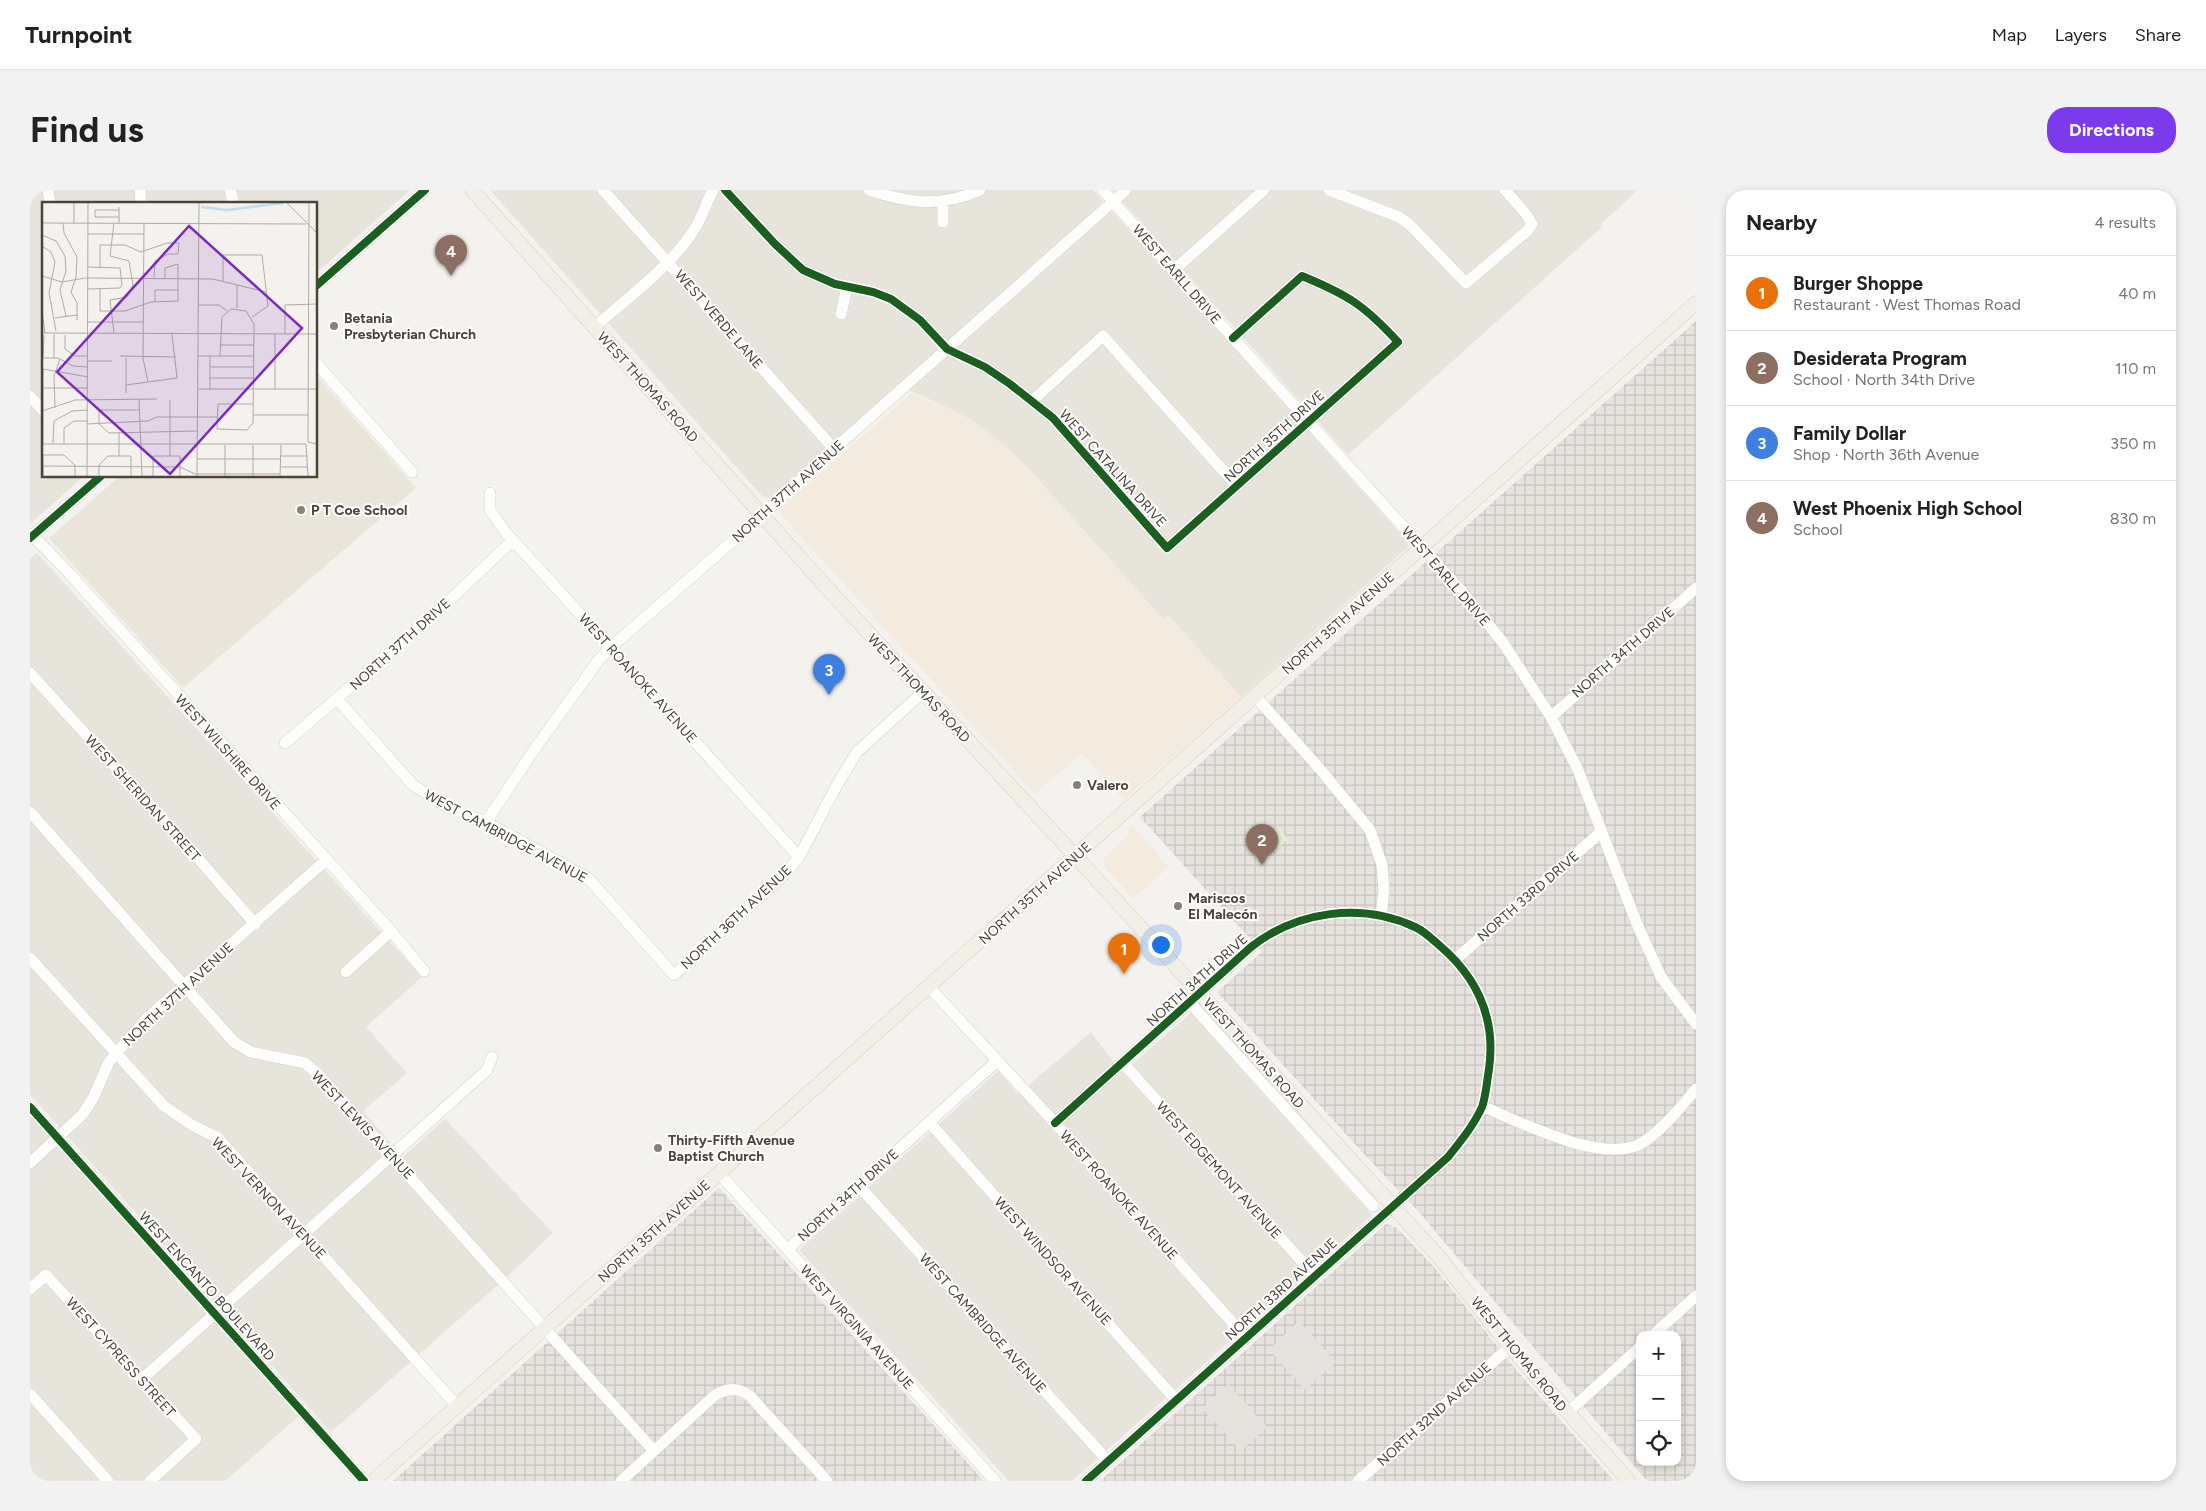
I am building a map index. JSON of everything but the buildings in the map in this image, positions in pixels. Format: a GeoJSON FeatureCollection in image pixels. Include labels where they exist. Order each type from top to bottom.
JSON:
{"type":"FeatureCollection","features":[{"type":"Feature","properties":{"kind":"main road","name":"WEST THOMAS ROAD"},"geometry":{"type":"LineString","coordinates":[[472,190],[762,516],[1075,857],[1196,998],[1370,1181],[1454,1274],[1510,1347],[1629,1481]]}},
{"type":"Feature","properties":{"kind":"main road","name":"NORTH 35TH AVENUE"},"geometry":{"type":"LineString","coordinates":[[373,1481],[546,1329],[1696,303]]}},
{"type":"Feature","properties":{"kind":"street"},"geometry":{"type":"LineString","coordinates":[[318,284],[425,190]]}},
{"type":"Feature","properties":{"kind":"street","name":"WEST VERDE LANE"},"geometry":{"type":"LineString","coordinates":[[603,190],[834,449]]}},
{"type":"Feature","properties":{"kind":"street"},"geometry":{"type":"LineString","coordinates":[[594,328],[668,261],[697,225],[713,190]]}},
{"type":"Feature","properties":{"kind":"street","name":"WEST CATALINA DRIVE"},"geometry":{"type":"LineString","coordinates":[[725,190],[775,244],[803,270],[847,287],[873,292],[891,299],[920,320],[948,349],[985,368],[1053,418],[1167,548]]}},
{"type":"Feature","properties":{"kind":"street"},"geometry":{"type":"LineString","coordinates":[[869,190],[901,200],[943,202],[980,190]]}},
{"type":"Feature","properties":{"kind":"street","name":"WEST EARLL DRIVE"},"geometry":{"type":"LineString","coordinates":[[1103,190],[1233,338],[1464,594],[1504,644],[1550,717],[1578,770],[1642,936],[1661,978],[1696,1024]]}},
{"type":"Feature","properties":{"kind":"street","name":"NORTH 37TH AVENUE"},"geometry":{"type":"LineString","coordinates":[[486,822],[539,743],[598,661],[610,648],[762,516],[834,449],[1126,190]]}},
{"type":"Feature","properties":{"kind":"street"},"geometry":{"type":"LineString","coordinates":[[1174,270],[1264,190]]}},
{"type":"Feature","properties":{"kind":"street"},"geometry":{"type":"LineString","coordinates":[[1328,190],[1399,218],[1409,224],[1466,283],[1527,231],[1532,224],[1526,214],[1504,190]]}},
{"type":"Feature","properties":{"kind":"street"},"geometry":{"type":"LineString","coordinates":[[943,202],[943,222]]}},
{"type":"Feature","properties":{"kind":"street","name":"NORTH 35TH DRIVE"},"geometry":{"type":"LineString","coordinates":[[1167,548],[1398,342],[1363,306],[1338,290],[1302,276],[1233,338]]}},
{"type":"Feature","properties":{"kind":"street"},"geometry":{"type":"LineString","coordinates":[[841,314],[847,287]]}},
{"type":"Feature","properties":{"kind":"street"},"geometry":{"type":"LineString","coordinates":[[1032,401],[1103,336],[1237,486]]}},
{"type":"Feature","properties":{"kind":"street"},"geometry":{"type":"LineString","coordinates":[[318,365],[412,472]]}},
{"type":"Feature","properties":{"kind":"street"},"geometry":{"type":"LineString","coordinates":[[30,396],[42,410]]}},
{"type":"Feature","properties":{"kind":"street"},"geometry":{"type":"LineString","coordinates":[[31,536],[99,478]]}},
{"type":"Feature","properties":{"kind":"street","name":"WEST ROANOKE AVENUE"},"geometry":{"type":"LineString","coordinates":[[490,493],[490,510],[512,541],[799,857]]}},
{"type":"Feature","properties":{"kind":"street","name":"WEST WILSHIRE DRIVE"},"geometry":{"type":"LineString","coordinates":[[31,536],[44,546],[69,573],[391,931],[424,971]]}},
{"type":"Feature","properties":{"kind":"street","name":"NORTH 37TH DRIVE"},"geometry":{"type":"LineString","coordinates":[[285,743],[436,612],[512,541]]}},
{"type":"Feature","properties":{"kind":"street","name":"NORTH 34TH DRIVE"},"geometry":{"type":"LineString","coordinates":[[1550,717],[1696,588]]}},
{"type":"Feature","properties":{"kind":"street","name":"WEST SHERIDAN STREET"},"geometry":{"type":"LineString","coordinates":[[30,673],[183,841],[255,924]]}},
{"type":"Feature","properties":{"kind":"street","name":"NORTH 36TH AVENUE"},"geometry":{"type":"LineString","coordinates":[[674,975],[785,874],[799,857],[837,785],[858,752],[923,692]]}},
{"type":"Feature","properties":{"kind":"street"},"geometry":{"type":"LineString","coordinates":[[1255,696],[1319,768],[1370,830],[1382,866],[1384,890],[1381,916],[1416,927],[1456,959],[1472,982],[1491,1032],[1490,1057],[1482,1106],[1538,1130],[1589,1148],[1614,1151],[1644,1142],[1678,1111],[1696,1089]]}},
{"type":"Feature","properties":{"kind":"street","name":"WEST CAMBRIDGE AVENUE"},"geometry":{"type":"LineString","coordinates":[[338,699],[413,785],[447,807],[486,822],[588,878],[674,975]]}},
{"type":"Feature","properties":{"kind":"street","name":"WEST LEWIS AVENUE"},"geometry":{"type":"LineString","coordinates":[[30,812],[234,1042],[251,1052],[305,1063],[318,1074],[654,1451]]}},
{"type":"Feature","properties":{"kind":"street","name":"NORTH 33RD DRIVE"},"geometry":{"type":"LineString","coordinates":[[1456,959],[1601,832]]}},
{"type":"Feature","properties":{"kind":"street","name":"NORTH 37TH AVENUE"},"geometry":{"type":"LineString","coordinates":[[30,1164],[74,1124],[88,1106],[109,1062],[148,1017],[326,860]]}},
{"type":"Feature","properties":{"kind":"street","name":"NORTH 34TH DRIVE"},"geometry":{"type":"LineString","coordinates":[[1055,1123],[1251,947],[1276,930],[1310,917],[1355,912],[1381,916]]}},
{"type":"Feature","properties":{"kind":"street"},"geometry":{"type":"LineString","coordinates":[[346,972],[391,931]]}},
{"type":"Feature","properties":{"kind":"street","name":"WEST VERNON AVENUE"},"geometry":{"type":"LineString","coordinates":[[30,958],[164,1106],[192,1125],[218,1138],[458,1407]]}},
{"type":"Feature","properties":{"kind":"street","name":"WEST ROANOKE AVENUE"},"geometry":{"type":"LineString","coordinates":[[929,987],[1055,1123],[1246,1338]]}},
{"type":"Feature","properties":{"kind":"street","name":"WEST THOMAS ROAD"},"geometry":{"type":"LineString","coordinates":[[1196,998],[1373,1206]]}},
{"type":"Feature","properties":{"kind":"street"},"geometry":{"type":"LineString","coordinates":[[141,1380],[487,1070],[492,1057]]}},
{"type":"Feature","properties":{"kind":"street","name":"NORTH 34TH DRIVE"},"geometry":{"type":"LineString","coordinates":[[788,1249],[997,1061]]}},
{"type":"Feature","properties":{"kind":"street","name":"WEST EDGEMONT AVENUE"},"geometry":{"type":"LineString","coordinates":[[1123,1063],[1315,1276]]}},
{"type":"Feature","properties":{"kind":"street","name":"NORTH 33RD AVENUE"},"geometry":{"type":"LineString","coordinates":[[1086,1481],[1448,1157],[1460,1142],[1482,1106]]}},
{"type":"Feature","properties":{"kind":"street","name":"WEST ENCANTO BOULEVARD"},"geometry":{"type":"LineString","coordinates":[[30,1107],[216,1313],[364,1481]]}},
{"type":"Feature","properties":{"kind":"street","name":"WEST WINDSOR AVENUE"},"geometry":{"type":"LineString","coordinates":[[929,1122],[1176,1400]]}},
{"type":"Feature","properties":{"kind":"street","name":"WEST VIRGINIA AVENUE"},"geometry":{"type":"LineString","coordinates":[[719,1173],[995,1481]]}},
{"type":"Feature","properties":{"kind":"street"},"geometry":{"type":"LineString","coordinates":[[1359,1191],[1370,1181]]}},
{"type":"Feature","properties":{"kind":"street","name":"WEST CAMBRIDGE AVENUE"},"geometry":{"type":"LineString","coordinates":[[859,1186],[1108,1461]]}},
{"type":"Feature","properties":{"kind":"street","name":"WEST CYPRESS STREET"},"geometry":{"type":"LineString","coordinates":[[30,1289],[46,1275],[196,1440],[150,1481]]}},
{"type":"Feature","properties":{"kind":"street"},"geometry":{"type":"LineString","coordinates":[[1657,1331],[1696,1296]]}},
{"type":"Feature","properties":{"kind":"street","name":"NORTH 32ND AVENUE"},"geometry":{"type":"LineString","coordinates":[[1358,1481],[1510,1347]]}},
{"type":"Feature","properties":{"kind":"street"},"geometry":{"type":"LineString","coordinates":[[1567,1413],[1636,1351]]}},
{"type":"Feature","properties":{"kind":"street"},"geometry":{"type":"LineString","coordinates":[[621,1481],[714,1396],[720,1392],[732,1389],[741,1390],[750,1396],[827,1481]]}},
{"type":"Feature","properties":{"kind":"street"},"geometry":{"type":"LineString","coordinates":[[30,1394],[108,1481]]}},
{"type":"Feature","properties":{"kind":"shaded area"},"geometry":{"type":"Polygon","coordinates":[[[30,190],[410,190],[318,271],[318,202],[42,202],[42,478],[82,478],[30,524],[30,190]]]}},
{"type":"Feature","properties":{"kind":"shaded area"},"geometry":{"type":"Polygon","coordinates":[[[490,190],[1093,190],[1406,540],[1408,547],[1241,697],[1168,615],[1163,619],[1027,467],[1007,448],[973,421],[897,385],[771,498],[763,497],[490,190]]]}},
{"type":"Feature","properties":{"kind":"shaded area"},"geometry":{"type":"Polygon","coordinates":[[[1112,190],[1638,190],[1601,224],[1603,226],[1348,455],[1112,190]]]}},
{"type":"Feature","properties":{"kind":"shaded area"},"geometry":{"type":"Polygon","coordinates":[[[1696,321],[1696,1481],[1647,1481],[1418,1211],[1217,992],[1262,952],[1140,817],[1696,321]]]}},
{"type":"Feature","properties":{"kind":"shaded area"},"geometry":{"type":"Polygon","coordinates":[[[318,377],[416,488],[183,688],[49,538],[118,478],[318,478],[318,377]]]}},
{"type":"Feature","properties":{"kind":"shaded area"},"geometry":{"type":"Polygon","coordinates":[[[912,393],[957,412],[973,421],[1007,448],[1027,467],[1163,619],[1168,615],[1241,697],[1124,800],[1082,753],[1035,794],[781,515],[781,508],[912,393]]]}},
{"type":"Feature","properties":{"kind":"shaded area"},"geometry":{"type":"Polygon","coordinates":[[[37,553],[422,977],[366,1027],[407,1073],[363,1111],[403,1157],[445,1119],[553,1233],[508,1276],[331,1432],[30,1094],[30,558],[37,553]]]}},
{"type":"Feature","properties":{"kind":"shaded area"},"geometry":{"type":"Polygon","coordinates":[[[1132,825],[1169,867],[1133,899],[1105,868],[1103,859],[1125,837],[1132,825]]]}},
{"type":"Feature","properties":{"kind":"shaded area"},"geometry":{"type":"Polygon","coordinates":[[[1191,1013],[1372,1215],[1072,1481],[1009,1481],[799,1250],[998,1071],[1018,1094],[1091,1032],[1122,1073],[1191,1013]]]}},
{"type":"Feature","properties":{"kind":"shaded area"},"geometry":{"type":"Polygon","coordinates":[[[30,1116],[298,1417],[225,1481],[30,1481],[30,1116]]]}},
{"type":"Feature","properties":{"kind":"shaded area"},"geometry":{"type":"Polygon","coordinates":[[[719,1188],[984,1481],[393,1481],[719,1188]]]}},
{"type":"Feature","properties":{"kind":"shaded area"},"geometry":{"type":"Polygon","coordinates":[[[1386,1224],[1397,1228],[1434,1267],[1514,1367],[1614,1481],[1100,1481],[1386,1224]]]}},
{"type":"Feature","properties":{"kind":"shaded area"},"geometry":{"type":"Polygon","coordinates":[[[1299,1321],[1336,1362],[1305,1390],[1269,1349],[1299,1321]]]}},
{"type":"Feature","properties":{"kind":"shaded area"},"geometry":{"type":"Polygon","coordinates":[[[1228,1384],[1267,1427],[1241,1451],[1202,1408],[1228,1384]]]}},
{"type":"Feature","properties":{"kind":"green space"},"geometry":{"type":"Polygon","coordinates":[[[1278,827],[1288,839],[1275,851],[1264,840],[1278,827]]]}},
{"type":"Feature","properties":{"kind":"cycle path"},"geometry":{"type":"LineString","coordinates":[[318,284],[425,190]]}},
{"type":"Feature","properties":{"kind":"cycle path"},"geometry":{"type":"LineString","coordinates":[[725,190],[775,244],[803,270],[835,284],[873,292],[891,299],[920,320],[947,349],[985,367],[1053,418],[1167,548],[1398,342],[1355,302],[1332,289],[1302,276],[1233,338]]}},
{"type":"Feature","properties":{"kind":"cycle path"},"geometry":{"type":"LineString","coordinates":[[30,538],[99,478]]}},
{"type":"Feature","properties":{"kind":"cycle path"},"geometry":{"type":"LineString","coordinates":[[1055,1123],[1251,947],[1288,925],[1309,918],[1330,914],[1352,913],[1373,915],[1394,919],[1418,929],[1439,945],[1464,971],[1474,986],[1487,1016],[1490,1033],[1490,1051],[1489,1069],[1482,1107],[1471,1127],[1448,1157],[1086,1481]]}},
{"type":"Feature","properties":{"kind":"cycle path"},"geometry":{"type":"LineString","coordinates":[[30,1107],[364,1481]]}},
{"type":"Feature","properties":{"kind":"place","name":"West Phoenix High School"},"geometry":{"type":"Point","coordinates":[451,276]}},
{"type":"Feature","properties":{"kind":"place","name":"Betania Presbyterian Church"},"geometry":{"type":"Point","coordinates":[334,326]}},
{"type":"Feature","properties":{"kind":"place","name":"P T Coe School"},"geometry":{"type":"Point","coordinates":[301,510]}},
{"type":"Feature","properties":{"kind":"place","name":"Family Dollar"},"geometry":{"type":"Point","coordinates":[829,695]}},
{"type":"Feature","properties":{"kind":"place","name":"Valero"},"geometry":{"type":"Point","coordinates":[1077,785]}},
{"type":"Feature","properties":{"kind":"place","name":"Desiderata Program"},"geometry":{"type":"Point","coordinates":[1262,865]}},
{"type":"Feature","properties":{"kind":"place","name":"Mariscos El Malecón"},"geometry":{"type":"Point","coordinates":[1178,906]}},
{"type":"Feature","properties":{"kind":"place","name":"Burger Shoppe"},"geometry":{"type":"Point","coordinates":[1124,974]}},
{"type":"Feature","properties":{"kind":"place","name":"Thirty-Fifth Avenue Baptist Church"},"geometry":{"type":"Point","coordinates":[658,1148]}}]}
